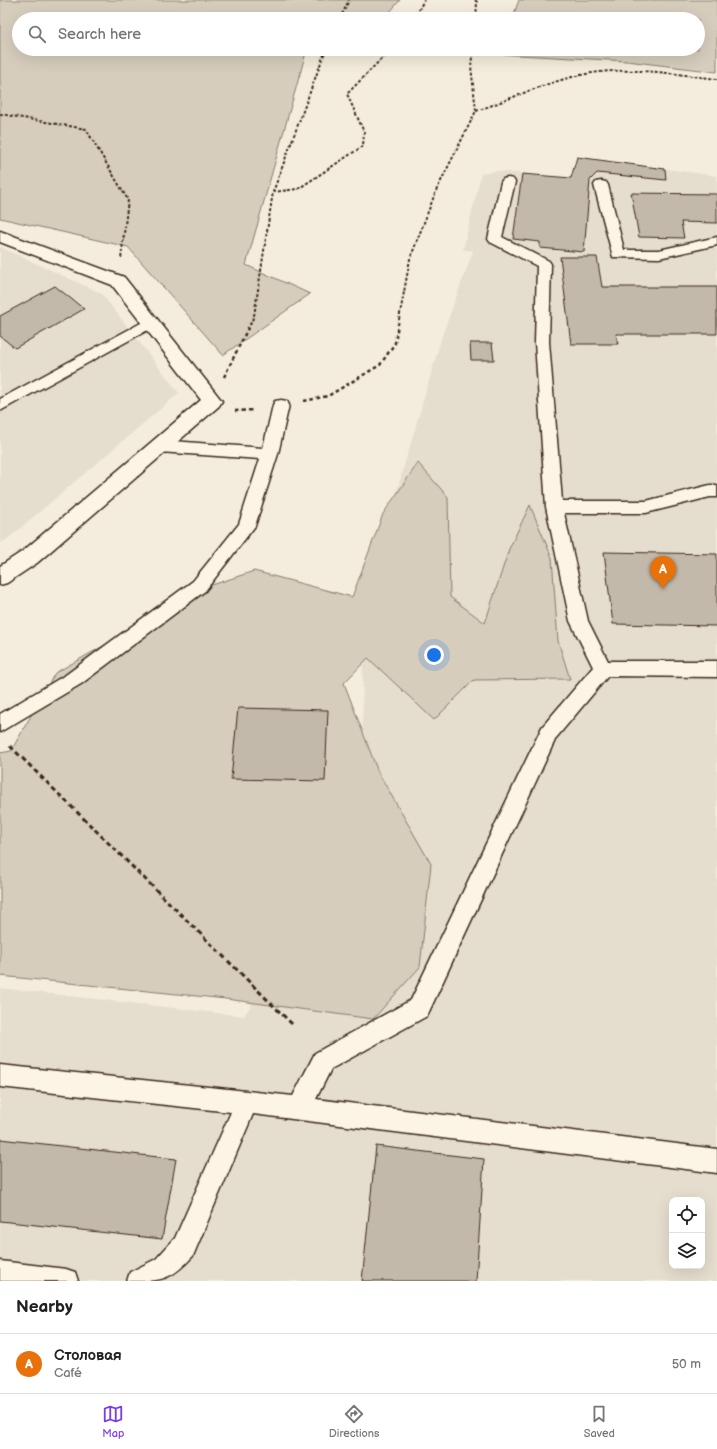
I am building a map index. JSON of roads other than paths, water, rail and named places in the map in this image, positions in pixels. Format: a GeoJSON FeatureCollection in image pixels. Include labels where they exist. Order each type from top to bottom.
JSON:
{"type":"FeatureCollection","features":[{"type":"Feature","properties":{"kind":"street"},"geometry":{"type":"LineString","coordinates":[[0,236],[118,281],[152,322],[212,401],[30,557],[0,577]]}},
{"type":"Feature","properties":{"kind":"lane"},"geometry":{"type":"LineString","coordinates":[[508,182],[495,239],[544,264],[542,342],[554,507],[579,621],[602,668]]}},
{"type":"Feature","properties":{"kind":"lane"},"geometry":{"type":"LineString","coordinates":[[601,185],[618,254],[659,254],[717,241]]}},
{"type":"Feature","properties":{"kind":"lane"},"geometry":{"type":"LineString","coordinates":[[0,406],[152,322]]}},
{"type":"Feature","properties":{"kind":"lane"},"geometry":{"type":"LineString","coordinates":[[0,724],[74,680],[199,586],[247,526],[270,454],[281,405]]}},
{"type":"Feature","properties":{"kind":"lane"},"geometry":{"type":"LineString","coordinates":[[159,446],[270,454]]}},
{"type":"Feature","properties":{"kind":"lane"},"geometry":{"type":"LineString","coordinates":[[554,507],[646,507],[710,491],[717,491]]}},
{"type":"Feature","properties":{"kind":"lane"},"geometry":{"type":"LineString","coordinates":[[602,668],[717,669]]}},
{"type":"Feature","properties":{"kind":"lane"},"geometry":{"type":"LineString","coordinates":[[299,1109],[323,1062],[418,1008],[549,733],[602,668]]}},
{"type":"Feature","properties":{"kind":"lane"},"geometry":{"type":"LineString","coordinates":[[0,1076],[247,1102],[717,1161]]}},
{"type":"Feature","properties":{"kind":"lane"},"geometry":{"type":"LineString","coordinates":[[139,1281],[162,1271],[175,1260],[184,1246],[247,1102]]}},
{"type":"Feature","properties":{"kind":"lane"},"geometry":{"type":"LineString","coordinates":[[0,1273],[66,1281]]}},
{"type":"Feature","properties":{"kind":"place","name":"Столовая"},"geometry":{"type":"Point","coordinates":[663,589]}}]}
